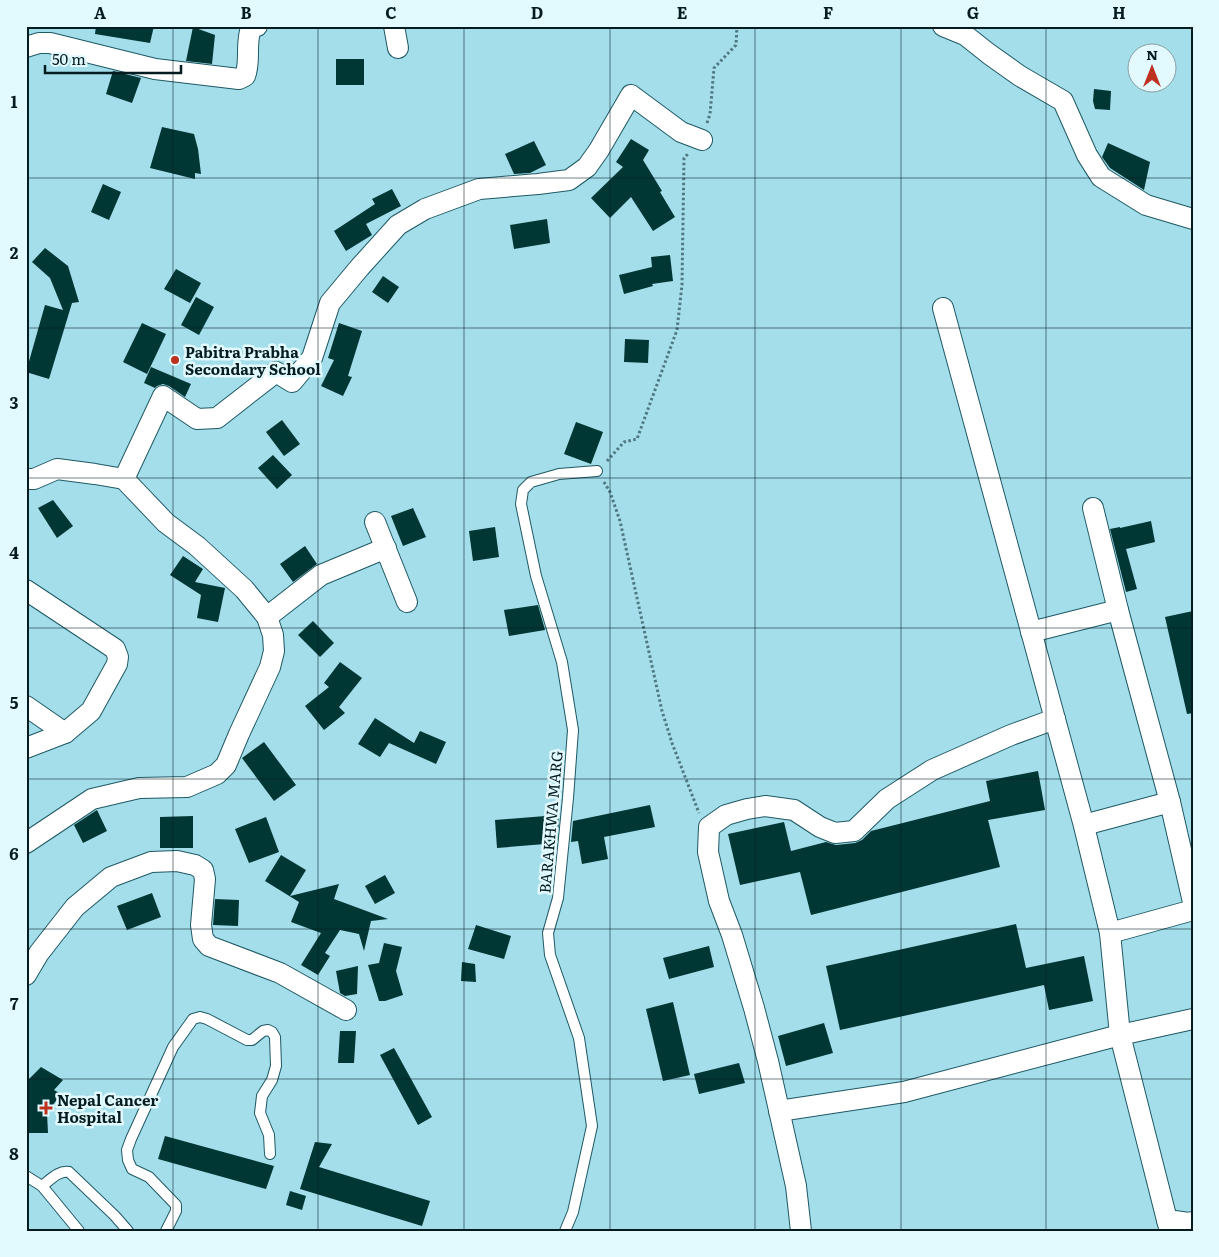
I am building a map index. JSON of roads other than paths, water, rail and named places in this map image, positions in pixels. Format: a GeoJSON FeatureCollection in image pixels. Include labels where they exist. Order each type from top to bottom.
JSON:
{"type":"FeatureCollection","features":[{"type":"Feature","properties":{"kind":"street"},"geometry":{"type":"LineString","coordinates":[[394,26],[398,48]]}},
{"type":"Feature","properties":{"kind":"street"},"geometry":{"type":"LineString","coordinates":[[943,26],[965,35],[1020,76],[1063,102],[1087,155],[1101,177],[1146,205],[1193,218]]}},
{"type":"Feature","properties":{"kind":"street"},"geometry":{"type":"LineString","coordinates":[[26,47],[39,43],[50,43],[155,69],[239,79],[245,76],[248,69],[248,35],[253,27]]}},
{"type":"Feature","properties":{"kind":"street"},"geometry":{"type":"LineString","coordinates":[[124,479],[163,396],[197,419],[216,418],[276,372],[292,382],[312,358],[330,303],[398,225],[425,209],[480,188],[569,180],[587,167],[631,95],[682,132],[702,140]]}},
{"type":"Feature","properties":{"kind":"street"},"geometry":{"type":"LineString","coordinates":[[943,308],[1084,825],[1110,933],[1120,1035],[1168,1225],[1193,1222]]}},
{"type":"Feature","properties":{"kind":"street"},"geometry":{"type":"LineString","coordinates":[[26,480],[34,479],[58,469],[124,479],[166,523],[198,546],[244,589],[267,617],[273,635],[274,651],[270,667],[226,765],[216,774],[187,786],[139,788],[92,799],[26,843]]}},
{"type":"Feature","properties":{"kind":"street"},"geometry":{"type":"LineString","coordinates":[[1092,508],[1170,802],[1193,902]]}},
{"type":"Feature","properties":{"kind":"street"},"geometry":{"type":"LineString","coordinates":[[375,522],[407,602]]}},
{"type":"Feature","properties":{"kind":"street"},"geometry":{"type":"LineString","coordinates":[[267,617],[321,575],[386,548]]}},
{"type":"Feature","properties":{"kind":"street"},"geometry":{"type":"LineString","coordinates":[[26,590],[115,649],[118,657],[117,664],[91,711],[65,733],[26,748]]}},
{"type":"Feature","properties":{"kind":"street"},"geometry":{"type":"LineString","coordinates":[[1031,632],[1118,610]]}},
{"type":"Feature","properties":{"kind":"street"},"geometry":{"type":"LineString","coordinates":[[26,706],[65,733]]}},
{"type":"Feature","properties":{"kind":"street"},"geometry":{"type":"LineString","coordinates":[[801,1231],[796,1186],[754,1008],[732,935],[719,901],[708,852],[709,827],[726,815],[747,808],[765,806],[794,810],[820,827],[836,833],[854,831],[887,799],[932,770],[1011,735],[1055,719]]}},
{"type":"Feature","properties":{"kind":"street"},"geometry":{"type":"LineString","coordinates":[[1084,825],[1170,802]]}},
{"type":"Feature","properties":{"kind":"street"},"geometry":{"type":"LineString","coordinates":[[26,975],[40,953],[75,907],[111,877],[151,862],[177,861],[195,865],[203,870],[205,879],[201,925],[203,939],[209,946],[280,973],[346,1010]]}},
{"type":"Feature","properties":{"kind":"street"},"geometry":{"type":"LineString","coordinates":[[1110,933],[1193,910]]}},
{"type":"Feature","properties":{"kind":"street"},"geometry":{"type":"LineString","coordinates":[[779,1111],[904,1092],[1120,1035],[1193,1019]]}},
{"type":"Feature","properties":{"kind":"lane","name":"BARAKHWA MARG"},"geometry":{"type":"LineString","coordinates":[[565,1231],[573,1212],[592,1126],[579,1038],[550,955],[548,933],[558,898],[573,730],[562,662],[536,576],[521,504],[523,490],[531,482],[559,474],[597,471]]}},
{"type":"Feature","properties":{"kind":"lane"},"geometry":{"type":"LineString","coordinates":[[166,1231],[176,1211],[176,1205],[150,1177],[132,1169],[128,1160],[127,1150],[173,1046],[193,1019],[200,1017],[207,1019],[247,1040],[252,1040],[263,1031],[268,1030],[275,1037],[276,1066],[272,1080],[262,1096],[260,1113],[269,1135],[270,1154]]}},
{"type":"Feature","properties":{"kind":"lane"},"geometry":{"type":"LineString","coordinates":[[42,1186],[60,1173],[69,1172],[128,1231]]}},
{"type":"Feature","properties":{"kind":"lane"},"geometry":{"type":"LineString","coordinates":[[26,1176],[42,1186],[80,1231]]}},
{"type":"Feature","properties":{"kind":"place","name":"Pabitra Prabha Secondary School"},"geometry":{"type":"Point","coordinates":[175,360]}},
{"type":"Feature","properties":{"kind":"place","name":"Nepal Cancer Hospital"},"geometry":{"type":"Point","coordinates":[46,1108]}}]}
